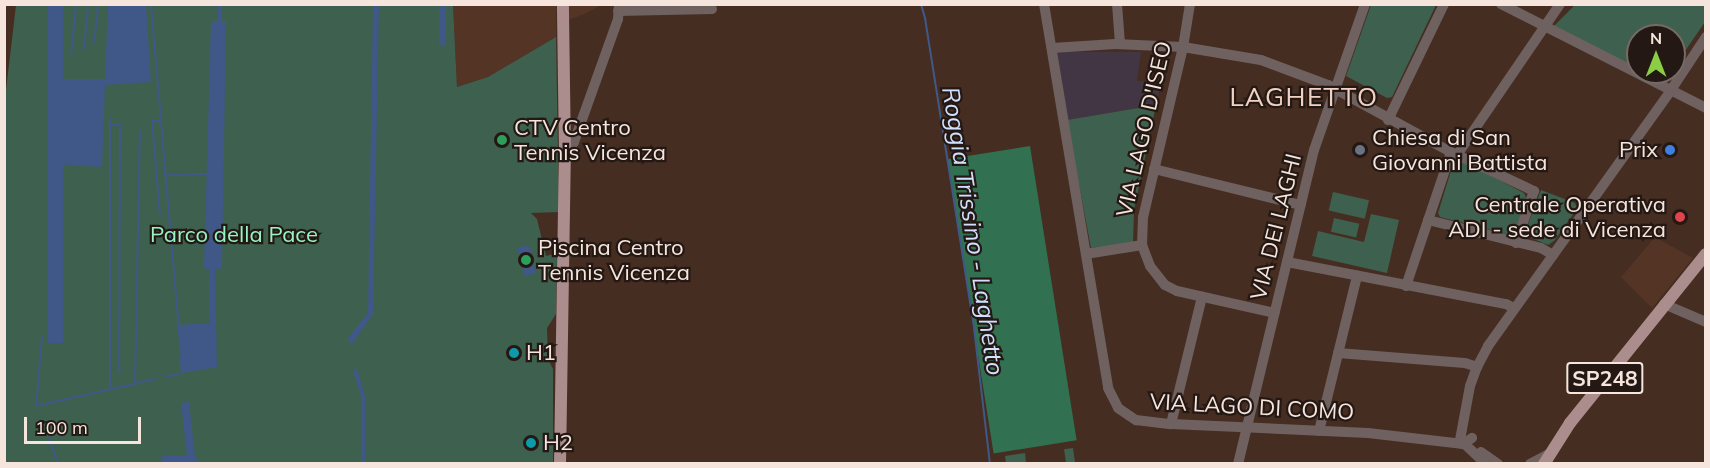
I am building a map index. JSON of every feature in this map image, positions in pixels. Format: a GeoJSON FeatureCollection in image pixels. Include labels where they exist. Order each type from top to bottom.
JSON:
{"type":"FeatureCollection","features":[{"type":"Feature","properties":{"kind":"main road"},"geometry":{"type":"LineString","coordinates":[[560,464],[565,155],[563,4]]}},
{"type":"Feature","properties":{"kind":"main road","name":"SP248"},"geometry":{"type":"LineString","coordinates":[[1546,459],[1570,423],[1706,254]]}},
{"type":"Feature","properties":{"kind":"street","name":"VIA LAGO DI COMO"},"geometry":{"type":"LineString","coordinates":[[1044,4],[1108,388],[1118,408],[1136,420],[1171,424],[1467,441]]}},
{"type":"Feature","properties":{"kind":"street"},"geometry":{"type":"LineString","coordinates":[[1117,4],[1120,44]]}},
{"type":"Feature","properties":{"kind":"street","name":"VIA LAGO D'ISEO"},"geometry":{"type":"LineString","coordinates":[[1190,4],[1183,47],[1143,217],[1142,245],[1150,266],[1165,285],[1177,291],[1275,313]]}},
{"type":"Feature","properties":{"kind":"street","name":"VIA DEI LAGHI"},"geometry":{"type":"LineString","coordinates":[[1238,464],[1314,150],[1365,4]]}},
{"type":"Feature","properties":{"kind":"street"},"geometry":{"type":"LineString","coordinates":[[1389,120],[1444,4]]}},
{"type":"Feature","properties":{"kind":"street"},"geometry":{"type":"LineString","coordinates":[[1501,4],[1706,108]]}},
{"type":"Feature","properties":{"kind":"street"},"geometry":{"type":"LineString","coordinates":[[1406,286],[1454,153],[1560,4]]}},
{"type":"Feature","properties":{"kind":"street"},"geometry":{"type":"LineString","coordinates":[[565,155],[574,142],[619,8],[712,9]]}},
{"type":"Feature","properties":{"kind":"street"},"geometry":{"type":"LineString","coordinates":[[1498,464],[1467,441],[1460,440],[1477,367],[1514,308],[1671,90],[1706,37]]}},
{"type":"Feature","properties":{"kind":"street"},"geometry":{"type":"LineString","coordinates":[[1052,48],[1120,44],[1183,47],[1261,60],[1335,88],[1389,120],[1534,191],[1516,243]]}},
{"type":"Feature","properties":{"kind":"street"},"geometry":{"type":"LineString","coordinates":[[1154,169],[1301,205]]}},
{"type":"Feature","properties":{"kind":"street"},"geometry":{"type":"LineString","coordinates":[[1428,220],[1541,248],[1553,255]]}},
{"type":"Feature","properties":{"kind":"street"},"geometry":{"type":"LineString","coordinates":[[1086,254],[1142,245]]}},
{"type":"Feature","properties":{"kind":"street"},"geometry":{"type":"LineString","coordinates":[[1287,262],[1506,304],[1514,308]]}},
{"type":"Feature","properties":{"kind":"street"},"geometry":{"type":"LineString","coordinates":[[1319,431],[1357,276]]}},
{"type":"Feature","properties":{"kind":"street"},"geometry":{"type":"LineString","coordinates":[[1171,424],[1202,297]]}},
{"type":"Feature","properties":{"kind":"street"},"geometry":{"type":"LineString","coordinates":[[1664,304],[1684,315],[1706,322]]}},
{"type":"Feature","properties":{"kind":"street"},"geometry":{"type":"LineString","coordinates":[[1338,353],[1465,363],[1477,367]]}},
{"type":"Feature","properties":{"kind":"street"},"geometry":{"type":"LineString","coordinates":[[1467,441],[1486,464]]}},
{"type":"Feature","properties":{"kind":"street"},"geometry":{"type":"LineString","coordinates":[[1530,464],[1546,459]]}},
{"type":"Feature","properties":{"kind":"shaded area"},"geometry":{"type":"Polygon","coordinates":[[[453,5],[556,5],[556,37],[488,77],[457,87],[453,5]]]}},
{"type":"Feature","properties":{"kind":"shaded area"},"geometry":{"type":"Polygon","coordinates":[[[566,5],[601,5],[566,21],[566,5]]]}},
{"type":"Feature","properties":{"kind":"shaded area"},"geometry":{"type":"Polygon","coordinates":[[[1055,52],[1141,52],[1137,81],[1161,82],[1156,105],[1067,120],[1055,52]]]}},
{"type":"Feature","properties":{"kind":"shaded area"},"geometry":{"type":"Polygon","coordinates":[[[1655,237],[1693,258],[1652,308],[1621,277],[1655,237]]]}},
{"type":"Feature","properties":{"kind":"green space","name":"Parco della Pace"},"geometry":{"type":"Polygon","coordinates":[[[16,5],[453,5],[457,87],[488,77],[556,37],[559,212],[531,213],[537,219],[546,256],[557,253],[556,314],[547,328],[548,359],[553,369],[553,463],[5,464],[4,107],[16,5]]]}},
{"type":"Feature","properties":{"kind":"green space"},"geometry":{"type":"Polygon","coordinates":[[[1371,5],[1436,5],[1392,97],[1387,98],[1346,76],[1371,5]]]}},
{"type":"Feature","properties":{"kind":"green space"},"geometry":{"type":"Polygon","coordinates":[[[1575,5],[1705,5],[1705,22],[1686,50],[1686,24],[1626,24],[1626,63],[1553,27],[1575,5]]]}},
{"type":"Feature","properties":{"kind":"green space"},"geometry":{"type":"Polygon","coordinates":[[[1156,105],[1134,210],[1133,244],[1091,248],[1067,120],[1156,105]]]}},
{"type":"Feature","properties":{"kind":"green space"},"geometry":{"type":"Polygon","coordinates":[[[1030,146],[1077,440],[994,453],[947,159],[1030,146]]]}},
{"type":"Feature","properties":{"kind":"green space"},"geometry":{"type":"Polygon","coordinates":[[[1459,159],[1524,193],[1527,200],[1514,236],[1440,217],[1438,213],[1454,161],[1459,159]]]}},
{"type":"Feature","properties":{"kind":"green space"},"geometry":{"type":"Polygon","coordinates":[[[1541,190],[1575,203],[1577,209],[1554,241],[1548,245],[1524,235],[1541,190]]]}},
{"type":"Feature","properties":{"kind":"green space"},"geometry":{"type":"Polygon","coordinates":[[[1333,192],[1369,200],[1365,219],[1329,211],[1333,192]]]}},
{"type":"Feature","properties":{"kind":"green space"},"geometry":{"type":"Polygon","coordinates":[[[1371,214],[1399,220],[1387,273],[1312,256],[1318,231],[1364,242],[1371,214]]]}},
{"type":"Feature","properties":{"kind":"green space"},"geometry":{"type":"Polygon","coordinates":[[[1334,218],[1359,224],[1356,237],[1331,232],[1334,218]]]}},
{"type":"Feature","properties":{"kind":"green space"},"geometry":{"type":"Polygon","coordinates":[[[1073,448],[1075,463],[1066,464],[1064,449],[1073,448]]]}},
{"type":"Feature","properties":{"kind":"green space"},"geometry":{"type":"Polygon","coordinates":[[[1025,453],[1026,463],[1006,463],[1005,456],[1025,453]]]}},
{"type":"Feature","properties":{"kind":"water"},"geometry":{"type":"Polygon","coordinates":[[[48,5],[63,5],[63,343],[48,343],[48,5]]]}},
{"type":"Feature","properties":{"kind":"water"},"geometry":{"type":"Polygon","coordinates":[[[108,5],[146,5],[151,82],[105,85],[102,167],[55,164],[63,79],[105,79],[108,5]]]}},
{"type":"Feature","properties":{"kind":"water"},"geometry":{"type":"Polygon","coordinates":[[[218,5],[222,5],[221,21],[226,21],[222,268],[215,270],[217,367],[182,373],[178,325],[210,323],[210,270],[204,268],[211,21],[217,21],[218,5]]]}},
{"type":"Feature","properties":{"kind":"water"},"geometry":{"type":"Polygon","coordinates":[[[373,5],[379,5],[373,314],[352,344],[347,339],[368,313],[373,5]]]}},
{"type":"Feature","properties":{"kind":"water"},"geometry":{"type":"Polygon","coordinates":[[[439,5],[446,5],[446,45],[439,45],[439,5]]]}},
{"type":"Feature","properties":{"kind":"water","name":"Piscina Centro Tennis Vicenza"},"geometry":{"type":"Polygon","coordinates":[[[529,245],[536,273],[524,276],[517,248],[529,245]]]}},
{"type":"Feature","properties":{"kind":"water"},"geometry":{"type":"Polygon","coordinates":[[[357,369],[365,396],[365,463],[361,463],[361,397],[353,370],[357,369]]]}},
{"type":"Feature","properties":{"kind":"water"},"geometry":{"type":"Polygon","coordinates":[[[189,402],[195,456],[199,463],[162,463],[162,456],[187,456],[181,403],[189,402]]]}},
{"type":"Feature","properties":{"kind":"waterway"},"geometry":{"type":"LineString","coordinates":[[71,54],[76,4]]}},
{"type":"Feature","properties":{"kind":"waterway"},"geometry":{"type":"LineString","coordinates":[[84,49],[88,4]]}},
{"type":"Feature","properties":{"kind":"waterway"},"geometry":{"type":"LineString","coordinates":[[94,43],[98,4]]}},
{"type":"Feature","properties":{"kind":"waterway"},"geometry":{"type":"LineString","coordinates":[[151,4],[180,345]]}},
{"type":"Feature","properties":{"kind":"waterway","name":"Roggia Trissino - Laghetto"},"geometry":{"type":"LineString","coordinates":[[921,4],[974,328],[990,464]]}},
{"type":"Feature","properties":{"kind":"waterway"},"geometry":{"type":"LineString","coordinates":[[110,119],[110,389]]}},
{"type":"Feature","properties":{"kind":"waterway"},"geometry":{"type":"LineString","coordinates":[[160,215],[152,121],[161,121]]}},
{"type":"Feature","properties":{"kind":"waterway"},"geometry":{"type":"LineString","coordinates":[[110,124],[120,125],[119,372]]}},
{"type":"Feature","properties":{"kind":"waterway"},"geometry":{"type":"LineString","coordinates":[[135,384],[140,131]]}},
{"type":"Feature","properties":{"kind":"waterway"},"geometry":{"type":"LineString","coordinates":[[165,175],[207,174]]}},
{"type":"Feature","properties":{"kind":"waterway"},"geometry":{"type":"LineString","coordinates":[[42,336],[36,406],[156,379]]}},
{"type":"Feature","properties":{"kind":"waterway"},"geometry":{"type":"LineString","coordinates":[[165,377],[182,373],[181,357]]}},
{"type":"Feature","properties":{"kind":"waterway"},"geometry":{"type":"LineString","coordinates":[[49,439],[58,464]]}},
{"type":"Feature","properties":{"kind":"place","name":"CTV Centro Tennis Vicenza"},"geometry":{"type":"Point","coordinates":[502,140]}},
{"type":"Feature","properties":{"kind":"place","name":"Chiesa di San Giovanni Battista"},"geometry":{"type":"Point","coordinates":[1360,150]}},
{"type":"Feature","properties":{"kind":"place","name":"Prix"},"geometry":{"type":"Point","coordinates":[1670,150]}},
{"type":"Feature","properties":{"kind":"place","name":"Centrale Operativa ADI - sede di Vicenza"},"geometry":{"type":"Point","coordinates":[1680,217]}},
{"type":"Feature","properties":{"kind":"place","name":"Piscina Centro Tennis Vicenza"},"geometry":{"type":"Point","coordinates":[526,260]}},
{"type":"Feature","properties":{"kind":"place","name":"H1"},"geometry":{"type":"Point","coordinates":[514,353]}},
{"type":"Feature","properties":{"kind":"place","name":"H2"},"geometry":{"type":"Point","coordinates":[531,443]}},
{"type":"Feature","properties":{"kind":"district","name":"LAGHETTO"},"geometry":{"type":"Point","coordinates":[1304,97]}}]}
